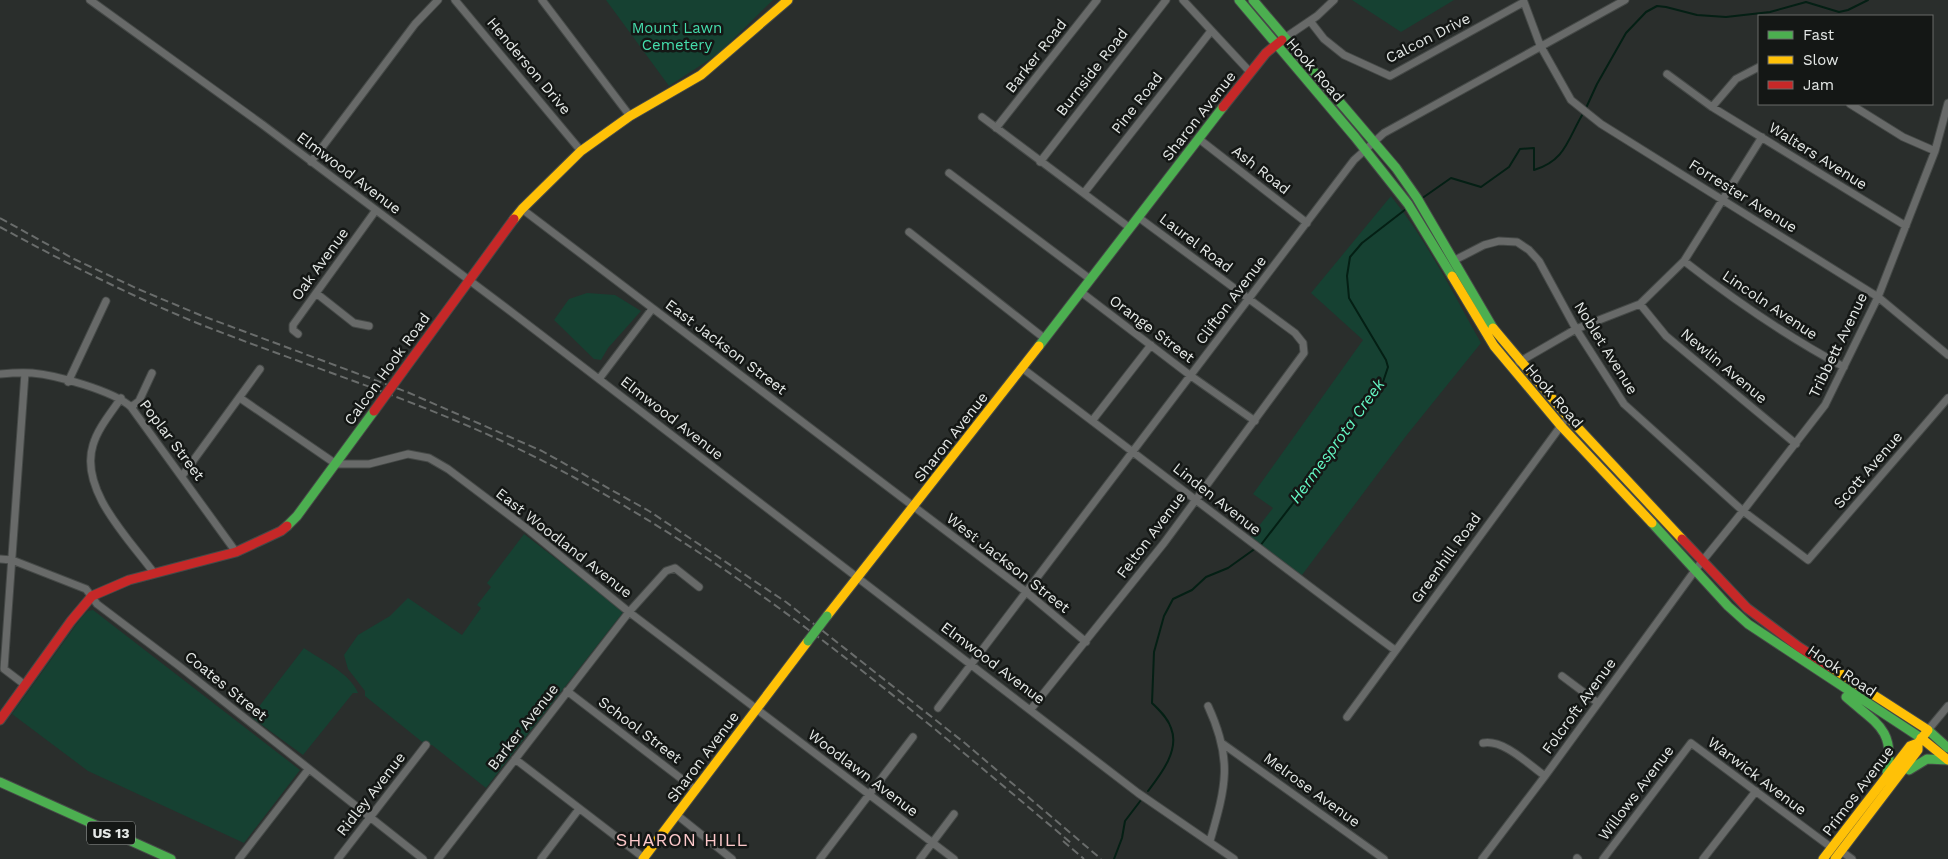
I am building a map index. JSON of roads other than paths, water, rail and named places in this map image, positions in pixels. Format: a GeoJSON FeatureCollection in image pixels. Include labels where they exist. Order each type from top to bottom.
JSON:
{"type":"FeatureCollection","features":[{"type":"Feature","properties":{"kind":"main road","name":"Calcon Hook Road"},"geometry":{"type":"LineString","coordinates":[[0,720],[71,621],[92,596],[129,580],[236,552],[281,531],[297,516],[336,464],[522,209],[581,150],[630,116],[701,75],[788,0]]}},
{"type":"Feature","properties":{"kind":"main road","name":"Hook Road"},"geometry":{"type":"LineString","coordinates":[[1239,0],[1275,45],[1365,149],[1410,207],[1494,346],[1561,426],[1696,569],[1728,606],[1743,620],[1948,760]]}},
{"type":"Feature","properties":{"kind":"main road","name":"Hook Road"},"geometry":{"type":"LineString","coordinates":[[1253,0],[1374,141],[1419,201],[1497,334],[1568,417],[1704,560],[1739,601],[1755,615],[1799,647],[1928,730],[1948,748]]}},
{"type":"Feature","properties":{"kind":"main road","name":"Sharon Avenue"},"geometry":{"type":"LineString","coordinates":[[643,859],[857,575],[1022,368],[1250,72],[1275,45],[1286,37]]}},
{"type":"Feature","properties":{"kind":"main road"},"geometry":{"type":"LineString","coordinates":[[1830,680],[1885,730],[1892,748],[1889,781]]}},
{"type":"Feature","properties":{"kind":"main road","name":"Primos Avenue"},"geometry":{"type":"LineString","coordinates":[[1823,859],[1918,750],[1920,740],[1928,730]]}},
{"type":"Feature","properties":{"kind":"main road"},"geometry":{"type":"LineString","coordinates":[[1889,781],[1922,758],[1934,757],[1948,760]]}},
{"type":"Feature","properties":{"kind":"main road","name":"Primos Avenue"},"geometry":{"type":"LineString","coordinates":[[1835,859],[1889,781]]}},
{"type":"Feature","properties":{"kind":"main road","name":"US 13"},"geometry":{"type":"LineString","coordinates":[[0,782],[171,859]]}},
{"type":"Feature","properties":{"kind":"street","name":"Elmwood Avenue"},"geometry":{"type":"LineString","coordinates":[[90,0],[312,162],[600,379],[972,663],[1138,793],[1234,859]]}},
{"type":"Feature","properties":{"kind":"street"},"geometry":{"type":"LineString","coordinates":[[312,162],[415,24],[438,0]]}},
{"type":"Feature","properties":{"kind":"street","name":"Henderson Drive"},"geometry":{"type":"LineString","coordinates":[[455,0],[581,150]]}},
{"type":"Feature","properties":{"kind":"street"},"geometry":{"type":"LineString","coordinates":[[542,0],[630,116]]}},
{"type":"Feature","properties":{"kind":"street","name":"Barker Road"},"geometry":{"type":"LineString","coordinates":[[996,128],[1097,0]]}},
{"type":"Feature","properties":{"kind":"street","name":"Burnside Road"},"geometry":{"type":"LineString","coordinates":[[1040,162],[1166,0]]}},
{"type":"Feature","properties":{"kind":"street"},"geometry":{"type":"LineString","coordinates":[[1183,0],[1250,72]]}},
{"type":"Feature","properties":{"kind":"street"},"geometry":{"type":"LineString","coordinates":[[1286,37],[1310,21],[1334,0]]}},
{"type":"Feature","properties":{"kind":"street","name":"Clifton Avenue"},"geometry":{"type":"LineString","coordinates":[[938,708],[1354,160],[1384,133],[1540,45],[1625,0]]}},
{"type":"Feature","properties":{"kind":"street","name":"Calcon Drive"},"geometry":{"type":"LineString","coordinates":[[1310,21],[1324,39],[1344,55],[1390,76],[1524,2],[1540,45]]}},
{"type":"Feature","properties":{"kind":"street","name":"Pine Road"},"geometry":{"type":"LineString","coordinates":[[1084,193],[1211,31]]}},
{"type":"Feature","properties":{"kind":"street","name":"Forrester Avenue"},"geometry":{"type":"LineString","coordinates":[[1540,45],[1571,100],[1601,124],[1878,297],[1948,356]]}},
{"type":"Feature","properties":{"kind":"street"},"geometry":{"type":"LineString","coordinates":[[1712,107],[1736,79],[1758,68]]}},
{"type":"Feature","properties":{"kind":"street","name":"Walters Avenue"},"geometry":{"type":"LineString","coordinates":[[1667,74],[1712,107],[1906,226]]}},
{"type":"Feature","properties":{"kind":"street","name":"Tribbett Avenue"},"geometry":{"type":"LineString","coordinates":[[1696,569],[1796,444],[1825,404],[1878,297],[1935,151],[1948,102]]}},
{"type":"Feature","properties":{"kind":"street"},"geometry":{"type":"LineString","coordinates":[[1852,105],[1903,137],[1935,151]]}},
{"type":"Feature","properties":{"kind":"street"},"geometry":{"type":"LineString","coordinates":[[982,117],[1130,228]]}},
{"type":"Feature","properties":{"kind":"street"},"geometry":{"type":"LineString","coordinates":[[1519,362],[1576,329],[1640,304],[1684,261],[1725,200],[1762,137]]}},
{"type":"Feature","properties":{"kind":"street","name":"Ash Road"},"geometry":{"type":"LineString","coordinates":[[1199,138],[1307,223]]}},
{"type":"Feature","properties":{"kind":"street"},"geometry":{"type":"LineString","coordinates":[[949,173],[1090,279]]}},
{"type":"Feature","properties":{"kind":"street","name":"East Jackson Street"},"geometry":{"type":"LineString","coordinates":[[522,209],[913,507]]}},
{"type":"Feature","properties":{"kind":"street","name":"Oak Avenue"},"geometry":{"type":"LineString","coordinates":[[298,334],[293,330],[293,325],[376,210]]}},
{"type":"Feature","properties":{"kind":"street","name":"Laurel Road"},"geometry":{"type":"LineString","coordinates":[[1138,217],[1295,333],[1301,338],[1304,349]]}},
{"type":"Feature","properties":{"kind":"street"},"geometry":{"type":"LineString","coordinates":[[909,232],[1044,338]]}},
{"type":"Feature","properties":{"kind":"street","name":"Noblet Avenue"},"geometry":{"type":"LineString","coordinates":[[1453,261],[1491,242],[1511,241],[1523,245],[1539,261],[1576,329],[1624,404],[1743,511],[1808,560]]}},
{"type":"Feature","properties":{"kind":"street","name":"Lincoln Avenue"},"geometry":{"type":"LineString","coordinates":[[1684,261],[1718,288],[1814,351],[1844,367]]}},
{"type":"Feature","properties":{"kind":"street","name":"Orange Street"},"geometry":{"type":"LineString","coordinates":[[1081,292],[1191,376],[1255,421]]}},
{"type":"Feature","properties":{"kind":"street"},"geometry":{"type":"LineString","coordinates":[[316,293],[354,323],[369,326]]}},
{"type":"Feature","properties":{"kind":"street"},"geometry":{"type":"LineString","coordinates":[[68,382],[106,301]]}},
{"type":"Feature","properties":{"kind":"street","name":"Newlin Avenue"},"geometry":{"type":"LineString","coordinates":[[1640,304],[1666,336],[1796,444]]}},
{"type":"Feature","properties":{"kind":"street"},"geometry":{"type":"LineString","coordinates":[[600,379],[652,309]]}},
{"type":"Feature","properties":{"kind":"street"},"geometry":{"type":"LineString","coordinates":[[1092,421],[1151,345]]}},
{"type":"Feature","properties":{"kind":"street","name":"Felton Avenue"},"geometry":{"type":"LineString","coordinates":[[1031,709],[1086,642],[1255,421],[1298,363],[1304,349]]}},
{"type":"Feature","properties":{"kind":"street","name":"Linden Avenue"},"geometry":{"type":"LineString","coordinates":[[1022,368],[1196,498],[1266,555],[1395,650]]}},
{"type":"Feature","properties":{"kind":"street"},"geometry":{"type":"LineString","coordinates":[[182,476],[260,369]]}},
{"type":"Feature","properties":{"kind":"street"},"geometry":{"type":"LineString","coordinates":[[25,373],[4,669],[25,685]]}},
{"type":"Feature","properties":{"kind":"street","name":"Poplar Street"},"geometry":{"type":"LineString","coordinates":[[0,374],[25,373],[108,392],[121,398],[131,407],[236,552]]}},
{"type":"Feature","properties":{"kind":"street"},"geometry":{"type":"LineString","coordinates":[[131,407],[139,401],[152,373]]}},
{"type":"Feature","properties":{"kind":"street"},"geometry":{"type":"LineString","coordinates":[[121,398],[97,434],[90,457],[93,483],[104,505],[154,573]]}},
{"type":"Feature","properties":{"kind":"street"},"geometry":{"type":"LineString","coordinates":[[240,398],[336,464]]}},
{"type":"Feature","properties":{"kind":"street","name":"Scott Avenue"},"geometry":{"type":"LineString","coordinates":[[1808,560],[1948,398]]}},
{"type":"Feature","properties":{"kind":"street","name":"Greenhill Road"},"geometry":{"type":"LineString","coordinates":[[1347,717],[1568,417]]}},
{"type":"Feature","properties":{"kind":"street","name":"East Woodland Avenue"},"geometry":{"type":"LineString","coordinates":[[336,464],[360,465],[408,454],[429,458],[530,531],[629,612],[756,710]]}},
{"type":"Feature","properties":{"kind":"street","name":"West Jackson Street"},"geometry":{"type":"LineString","coordinates":[[913,507],[1025,591],[1086,642]]}},
{"type":"Feature","properties":{"kind":"street","name":"Coates Street"},"geometry":{"type":"LineString","coordinates":[[0,559],[12,560],[86,589],[97,604],[179,666],[308,770],[371,816],[423,859]]}},
{"type":"Feature","properties":{"kind":"street","name":"Barker Avenue"},"geometry":{"type":"LineString","coordinates":[[438,859],[629,612],[671,568],[675,568],[699,587]]}},
{"type":"Feature","properties":{"kind":"street","name":"Folcroft Avenue"},"geometry":{"type":"LineString","coordinates":[[1482,859],[1696,569]]}},
{"type":"Feature","properties":{"kind":"street"},"geometry":{"type":"LineString","coordinates":[[1562,676],[1598,703]]}},
{"type":"Feature","properties":{"kind":"street","name":"School Street"},"geometry":{"type":"LineString","coordinates":[[567,692],[696,790]]}},
{"type":"Feature","properties":{"kind":"street"},"geometry":{"type":"LineString","coordinates":[[1208,706],[1223,744],[1226,758],[1224,795],[1210,841]]}},
{"type":"Feature","properties":{"kind":"street","name":"Primos Avenue"},"geometry":{"type":"LineString","coordinates":[[1928,730],[1948,706]]}},
{"type":"Feature","properties":{"kind":"street","name":"Woodlawn Avenue"},"geometry":{"type":"LineString","coordinates":[[756,710],[954,859]]}},
{"type":"Feature","properties":{"kind":"street"},"geometry":{"type":"LineString","coordinates":[[820,859],[914,737]]}},
{"type":"Feature","properties":{"kind":"street"},"geometry":{"type":"LineString","coordinates":[[1483,743],[1491,742],[1500,746],[1545,776]]}},
{"type":"Feature","properties":{"kind":"street","name":"Warwick Avenue"},"geometry":{"type":"LineString","coordinates":[[1691,743],[1832,848]]}},
{"type":"Feature","properties":{"kind":"street","name":"Willows Avenue"},"geometry":{"type":"LineString","coordinates":[[1603,859],[1691,743]]}},
{"type":"Feature","properties":{"kind":"street","name":"Melrose Avenue"},"geometry":{"type":"LineString","coordinates":[[1223,744],[1384,859]]}},
{"type":"Feature","properties":{"kind":"street","name":"Ridley Avenue"},"geometry":{"type":"LineString","coordinates":[[338,859],[426,745]]}},
{"type":"Feature","properties":{"kind":"street"},"geometry":{"type":"LineString","coordinates":[[515,759],[643,859]]}},
{"type":"Feature","properties":{"kind":"street"},"geometry":{"type":"LineString","coordinates":[[238,859],[308,770]]}},
{"type":"Feature","properties":{"kind":"street"},"geometry":{"type":"LineString","coordinates":[[1703,859],[1756,792]]}},
{"type":"Feature","properties":{"kind":"street"},"geometry":{"type":"LineString","coordinates":[[541,859],[579,809]]}},
{"type":"Feature","properties":{"kind":"street"},"geometry":{"type":"LineString","coordinates":[[677,814],[732,859]]}},
{"type":"Feature","properties":{"kind":"street"},"geometry":{"type":"LineString","coordinates":[[920,859],[954,814]]}},
{"type":"Feature","properties":{"kind":"street"},"geometry":{"type":"LineString","coordinates":[[1841,851],[1852,859]]}},
{"type":"Feature","properties":{"kind":"waterway","name":"Hermesprota Creek"},"geometry":{"type":"LineString","coordinates":[[1586,108],[1597,84],[1626,33],[1646,12],[1657,6],[1697,15],[1726,17],[1770,12],[1806,2],[1839,12],[1848,10],[1868,0]]}},
{"type":"Feature","properties":{"kind":"waterway","name":"Hermesprota Creek"},"geometry":{"type":"LineString","coordinates":[[1421,199],[1451,178],[1481,187],[1509,167],[1520,149],[1534,148],[1534,170],[1545,166],[1560,154],[1584,112]]}},
{"type":"Feature","properties":{"kind":"waterway","name":"Hermesprota Creek"},"geometry":{"type":"LineString","coordinates":[[1260,546],[1311,480],[1357,412],[1383,382],[1388,367],[1386,360],[1349,298],[1347,276],[1350,257],[1362,243],[1406,209]]}},
{"type":"Feature","properties":{"kind":"waterway","name":"Hermesprota Creek"},"geometry":{"type":"LineString","coordinates":[[1148,791],[1168,761],[1173,745],[1170,724],[1152,703],[1154,652],[1164,616],[1173,599],[1192,590],[1206,577],[1228,568],[1256,548]]}},
{"type":"Feature","properties":{"kind":"waterway","name":"Hermesprota Creek"},"geometry":{"type":"LineString","coordinates":[[1114,859],[1122,838],[1125,821],[1141,800]]}},
{"type":"Feature","properties":{"kind":"railway"},"geometry":{"type":"LineString","coordinates":[[0,218],[74,259],[138,289],[200,315],[407,392],[542,451],[649,511],[786,602],[966,744],[1101,859]]}},
{"type":"Feature","properties":{"kind":"railway"},"geometry":{"type":"LineString","coordinates":[[0,227],[97,278],[147,301],[197,323],[455,420],[539,459],[612,498],[682,541],[750,587],[816,636],[881,686],[1071,843]]}},
{"type":"Feature","properties":{"kind":"railway"},"geometry":{"type":"LineString","coordinates":[[1063,841],[1084,859]]}},
{"type":"Feature","properties":{"kind":"district","name":"SHARON HILL"},"geometry":{"type":"Point","coordinates":[682,839]}},
{"type":"Feature","properties":{"kind":"park label","name":"Mount Lawn Cemetery"},"geometry":{"type":"Point","coordinates":[677,36]}}]}
